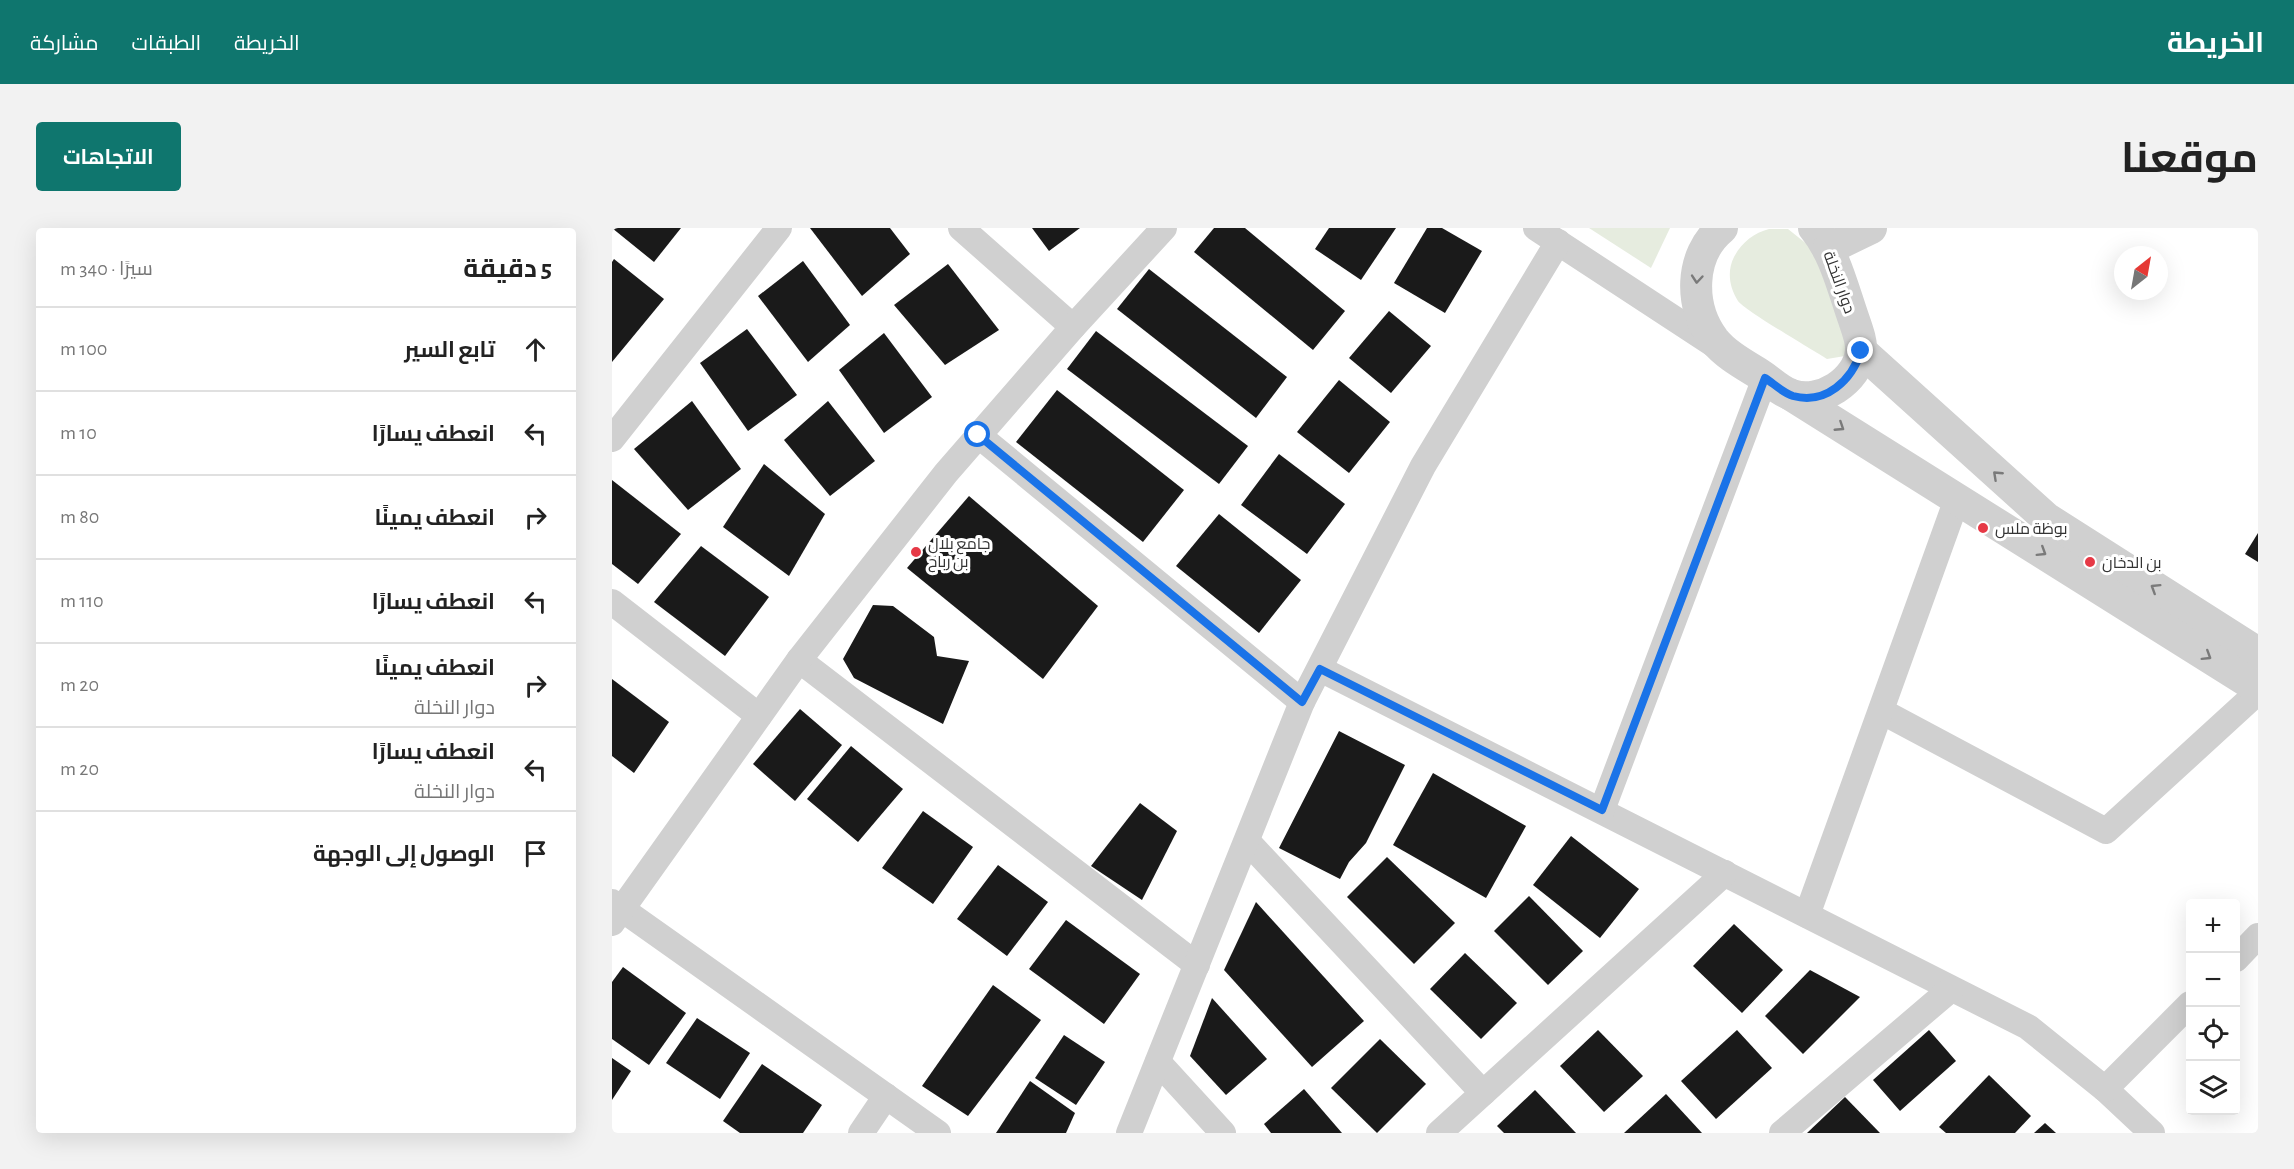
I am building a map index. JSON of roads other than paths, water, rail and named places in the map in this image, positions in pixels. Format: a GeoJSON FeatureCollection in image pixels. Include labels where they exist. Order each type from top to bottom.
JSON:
{"type":"FeatureCollection","features":[{"type":"Feature","properties":{"kind":"street"},"geometry":{"type":"LineString","coordinates":[[612,439],[779,228]]}},
{"type":"Feature","properties":{"kind":"street"},"geometry":{"type":"LineString","coordinates":[[961,228],[1073,327]]}},
{"type":"Feature","properties":{"kind":"street"},"geometry":{"type":"LineString","coordinates":[[938,1133],[615,911],[799,660],[978,435],[1164,228]]}},
{"type":"Feature","properties":{"kind":"street"},"geometry":{"type":"LineString","coordinates":[[1536,228],[1791,395],[2258,690],[2106,831],[1881,711]]}},
{"type":"Feature","properties":{"kind":"street"},"geometry":{"type":"LineString","coordinates":[[1821,238],[1871,228]]}},
{"type":"Feature","properties":{"kind":"street"},"geometry":{"type":"LineString","coordinates":[[1714,233],[1696,280],[1696,299],[1706,328],[1725,352]]}},
{"type":"Feature","properties":{"kind":"street","name":"دوار النخلة"},"geometry":{"type":"LineString","coordinates":[[1821,238],[1857,329],[1861,351]]}},
{"type":"Feature","properties":{"kind":"street"},"geometry":{"type":"LineString","coordinates":[[1129,1133],[1302,702],[1423,466],[1558,242]]}},
{"type":"Feature","properties":{"kind":"street"},"geometry":{"type":"LineString","coordinates":[[1791,395],[1822,395],[1836,388],[1848,379],[1861,351],[2046,518],[2258,653]]}},
{"type":"Feature","properties":{"kind":"street"},"geometry":{"type":"LineString","coordinates":[[1602,810],[1765,378]]}},
{"type":"Feature","properties":{"kind":"street"},"geometry":{"type":"LineString","coordinates":[[978,435],[1302,702]]}},
{"type":"Feature","properties":{"kind":"street"},"geometry":{"type":"LineString","coordinates":[[1807,915],[1957,499]]}},
{"type":"Feature","properties":{"kind":"street"},"geometry":{"type":"LineString","coordinates":[[612,602],[759,716]]}},
{"type":"Feature","properties":{"kind":"street"},"geometry":{"type":"LineString","coordinates":[[799,660],[1197,965]]}},
{"type":"Feature","properties":{"kind":"street"},"geometry":{"type":"LineString","coordinates":[[1320,669],[2028,1027],[2105,1089],[2152,1133]]}},
{"type":"Feature","properties":{"kind":"street"},"geometry":{"type":"LineString","coordinates":[[1247,841],[1483,1093]]}},
{"type":"Feature","properties":{"kind":"street"},"geometry":{"type":"LineString","coordinates":[[1439,1133],[1725,873]]}},
{"type":"Feature","properties":{"kind":"street"},"geometry":{"type":"LineString","coordinates":[[2240,954],[2258,936]]}},
{"type":"Feature","properties":{"kind":"street"},"geometry":{"type":"LineString","coordinates":[[1782,1133],[1951,989]]}},
{"type":"Feature","properties":{"kind":"street"},"geometry":{"type":"LineString","coordinates":[[2105,1089],[2187,1007]]}},
{"type":"Feature","properties":{"kind":"street"},"geometry":{"type":"LineString","coordinates":[[1158,1062],[1223,1133]]}},
{"type":"Feature","properties":{"kind":"street"},"geometry":{"type":"LineString","coordinates":[[861,1133],[886,1096]]}},
{"type":"Feature","properties":{"kind":"place","name":"بوظة ملس"},"geometry":{"type":"Point","coordinates":[1983,528]}},
{"type":"Feature","properties":{"kind":"place","name":"جامع بلال بن رباح"},"geometry":{"type":"Point","coordinates":[916,552]}},
{"type":"Feature","properties":{"kind":"place","name":"بن الدخان"},"geometry":{"type":"Point","coordinates":[2090,562]}}]}
